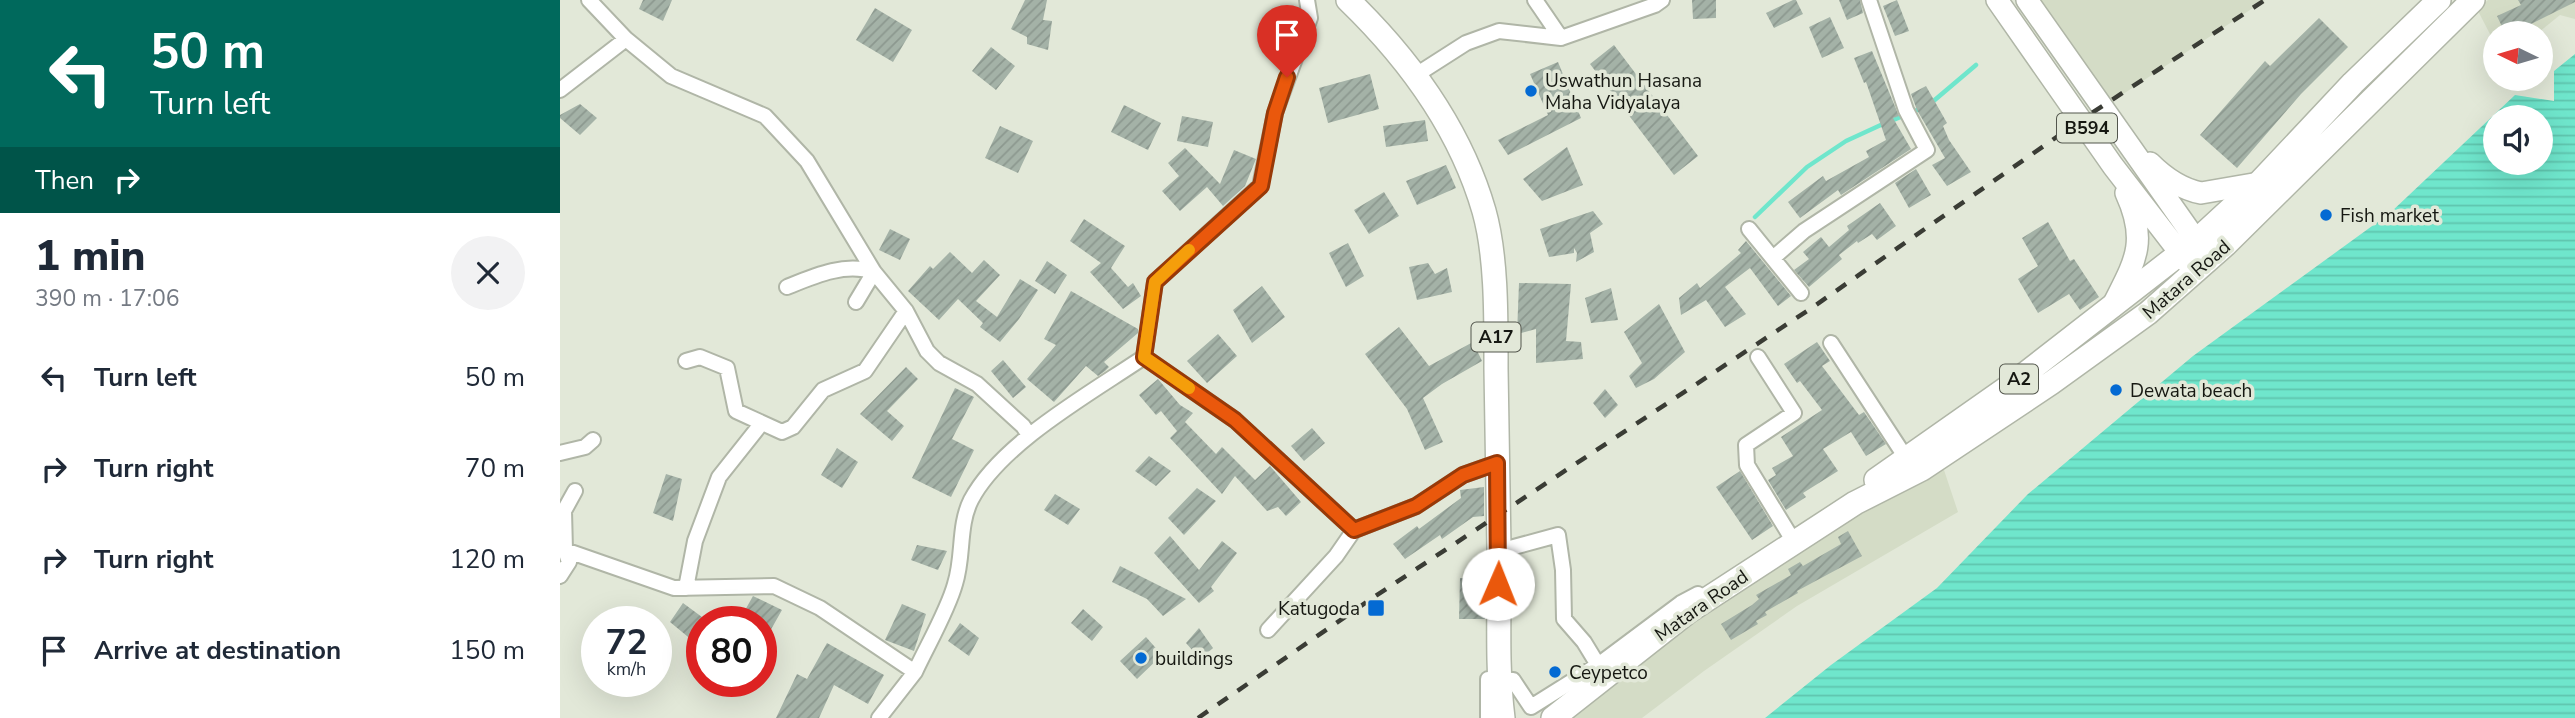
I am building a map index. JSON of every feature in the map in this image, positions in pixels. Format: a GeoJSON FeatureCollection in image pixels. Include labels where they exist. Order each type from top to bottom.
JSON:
{"type":"FeatureCollection","features":[{"type":"Feature","properties":{"kind":"highway","name":"A17"},"geometry":{"type":"LineString","coordinates":[[1348,0],[1416,75],[1451,129],[1485,212],[1491,250],[1496,324],[1499,679],[1503,718]]}},
{"type":"Feature","properties":{"kind":"highway","name":"Matara Road"},"geometry":{"type":"LineString","coordinates":[[1553,718],[1689,611],[1855,503],[1922,469],[2052,383],[2147,313],[2259,183],[2340,97],[2439,0]]}},
{"type":"Feature","properties":{"kind":"highway","name":"Matara Road"},"geometry":{"type":"LineString","coordinates":[[1855,503],[1880,476],[2007,388],[2111,309],[2195,256],[2473,0]]}},
{"type":"Feature","properties":{"kind":"main road","name":"B594"},"geometry":{"type":"LineString","coordinates":[[1997,0],[2113,166],[2195,256]]}},
{"type":"Feature","properties":{"kind":"main road","name":"B594"},"geometry":{"type":"LineString","coordinates":[[2027,0],[2127,144],[2195,256]]}},
{"type":"Feature","properties":{"kind":"main road"},"geometry":{"type":"LineString","coordinates":[[2127,144],[2166,178],[2193,192],[2209,193],[2259,183]]}},
{"type":"Feature","properties":{"kind":"main road"},"geometry":{"type":"LineString","coordinates":[[2111,309],[2138,250],[2139,237],[2133,209],[2113,166]]}},
{"type":"Feature","properties":{"kind":"street"},"geometry":{"type":"LineString","coordinates":[[589,0],[626,39],[671,76],[765,116],[807,161],[874,272],[906,311],[927,351],[939,363],[977,384],[1023,426],[1029,435]]}},
{"type":"Feature","properties":{"kind":"street"},"geometry":{"type":"LineString","coordinates":[[879,718],[915,672],[956,583],[963,521],[972,498],[1004,457],[1029,435],[1144,357],[1155,282],[1261,186],[1275,113],[1310,18],[1307,0]]}},
{"type":"Feature","properties":{"kind":"street"},"geometry":{"type":"LineString","coordinates":[[1535,0],[1561,38]]}},
{"type":"Feature","properties":{"kind":"street"},"geometry":{"type":"LineString","coordinates":[[1416,75],[1466,43],[1499,31],[1561,38],[1655,5],[1662,0]]}},
{"type":"Feature","properties":{"kind":"street"},"geometry":{"type":"LineString","coordinates":[[1773,258],[1804,230],[1927,150],[1906,110],[1869,0]]}},
{"type":"Feature","properties":{"kind":"street"},"geometry":{"type":"LineString","coordinates":[[560,90],[626,39]]}},
{"type":"Feature","properties":{"kind":"street"},"geometry":{"type":"LineString","coordinates":[[1749,229],[1801,293]]}},
{"type":"Feature","properties":{"kind":"street"},"geometry":{"type":"LineString","coordinates":[[788,287],[821,273],[859,267],[874,272]]}},
{"type":"Feature","properties":{"kind":"street"},"geometry":{"type":"LineString","coordinates":[[856,302],[874,272]]}},
{"type":"Feature","properties":{"kind":"street"},"geometry":{"type":"LineString","coordinates":[[686,360],[700,357],[727,368],[736,411],[782,432],[793,427],[823,390],[864,371],[906,311]]}},
{"type":"Feature","properties":{"kind":"street"},"geometry":{"type":"LineString","coordinates":[[1832,342],[1906,458]]}},
{"type":"Feature","properties":{"kind":"street"},"geometry":{"type":"LineString","coordinates":[[1144,357],[1235,420],[1354,530]]}},
{"type":"Feature","properties":{"kind":"street"},"geometry":{"type":"LineString","coordinates":[[1488,718],[1488,679],[1513,680],[1531,707],[1598,665],[1681,603],[1794,542],[1747,465],[1746,445],[1794,413],[1758,358]]}},
{"type":"Feature","properties":{"kind":"street"},"geometry":{"type":"LineString","coordinates":[[686,588],[695,541],[719,477],[761,424]]}},
{"type":"Feature","properties":{"kind":"street"},"geometry":{"type":"LineString","coordinates":[[560,453],[585,447],[593,440]]}},
{"type":"Feature","properties":{"kind":"street"},"geometry":{"type":"LineString","coordinates":[[1268,630],[1336,556],[1354,530],[1416,506],[1463,475],[1497,463]]}},
{"type":"Feature","properties":{"kind":"street"},"geometry":{"type":"LineString","coordinates":[[560,576],[569,562],[563,548],[564,511],[576,491]]}},
{"type":"Feature","properties":{"kind":"street"},"geometry":{"type":"LineString","coordinates":[[1499,551],[1558,535],[1563,570],[1564,619],[1584,642],[1598,665]]}},
{"type":"Feature","properties":{"kind":"street"},"geometry":{"type":"LineString","coordinates":[[563,548],[674,588],[774,586],[820,608],[915,672]]}},
{"type":"Feature","properties":{"kind":"shaded area"},"geometry":{"type":"Polygon","coordinates":[[[2027,0],[2265,0],[2102,108],[2027,0]]]}},
{"type":"Feature","properties":{"kind":"shaded area"},"geometry":{"type":"Polygon","coordinates":[[[2488,0],[2575,0],[2575,19],[2560,15],[2553,21],[2483,21],[2477,9],[2488,0]]]}},
{"type":"Feature","properties":{"kind":"shaded area"},"geometry":{"type":"Polygon","coordinates":[[[1943,467],[1958,512],[1797,606],[1642,718],[1553,718],[1855,503],[1943,467]]]}},
{"type":"Feature","properties":{"kind":"water"},"geometry":{"type":"Polygon","coordinates":[[[2575,54],[2575,718],[1765,718],[1831,665],[1937,588],[2028,494],[2193,356],[2390,213],[2483,125],[2483,175],[2553,175],[2553,105],[2504,105],[2515,95],[2554,101],[2554,71],[2575,54]]]}},
{"type":"Feature","properties":{"kind":"building"},"geometry":{"type":"Polygon","coordinates":[[[643,0],[672,0],[663,21],[639,9],[643,0]]]}},
{"type":"Feature","properties":{"kind":"building"},"geometry":{"type":"Polygon","coordinates":[[[1025,0],[1047,0],[1043,20],[1052,21],[1048,50],[1027,44],[1027,37],[1011,29],[1025,0]]]}},
{"type":"Feature","properties":{"kind":"building"},"geometry":{"type":"Polygon","coordinates":[[[1692,0],[1716,0],[1716,18],[1693,19],[1692,0]]]}},
{"type":"Feature","properties":{"kind":"building"},"geometry":{"type":"Polygon","coordinates":[[[1796,0],[1803,14],[1774,28],[1766,13],[1796,0]]]}},
{"type":"Feature","properties":{"kind":"building"},"geometry":{"type":"Polygon","coordinates":[[[1839,0],[1860,0],[1863,13],[1847,20],[1839,0]]]}},
{"type":"Feature","properties":{"kind":"building"},"geometry":{"type":"Polygon","coordinates":[[[1897,0],[1909,31],[1895,36],[1883,6],[1897,0]]]}},
{"type":"Feature","properties":{"kind":"building"},"geometry":{"type":"Polygon","coordinates":[[[2518,0],[2575,0],[2537,21],[2499,21],[2497,16],[2521,5],[2518,0]]]}},
{"type":"Feature","properties":{"kind":"building"},"geometry":{"type":"Polygon","coordinates":[[[875,8],[912,30],[893,62],[856,40],[875,8]]]}},
{"type":"Feature","properties":{"kind":"building"},"geometry":{"type":"Polygon","coordinates":[[[1830,17],[1844,48],[1822,58],[1809,27],[1830,17]]]}},
{"type":"Feature","properties":{"kind":"building"},"geometry":{"type":"Polygon","coordinates":[[[2319,18],[2348,47],[2301,94],[2237,168],[2200,135],[2265,61],[2270,66],[2319,18]]]}},
{"type":"Feature","properties":{"kind":"building"},"geometry":{"type":"Polygon","coordinates":[[[1614,45],[1698,156],[1674,175],[1590,64],[1614,45]]]}},
{"type":"Feature","properties":{"kind":"building"},"geometry":{"type":"Polygon","coordinates":[[[991,47],[1015,66],[996,90],[972,71],[991,47]]]}},
{"type":"Feature","properties":{"kind":"building"},"geometry":{"type":"Polygon","coordinates":[[[1872,51],[1899,116],[1893,118],[1911,149],[1841,195],[1838,190],[1800,218],[1788,202],[1823,176],[1826,181],[1869,157],[1866,151],[1886,140],[1866,82],[1864,83],[1854,58],[1872,51]]]}},
{"type":"Feature","properties":{"kind":"building"},"geometry":{"type":"Polygon","coordinates":[[[1558,62],[1581,118],[1508,155],[1498,140],[1548,115],[1530,74],[1558,62]]]}},
{"type":"Feature","properties":{"kind":"building"},"geometry":{"type":"Polygon","coordinates":[[[1370,74],[1379,109],[1328,123],[1319,88],[1370,74]]]}},
{"type":"Feature","properties":{"kind":"building"},"geometry":{"type":"Polygon","coordinates":[[[1926,86],[1947,123],[1943,126],[1949,140],[1971,172],[1947,186],[1932,165],[1945,158],[1917,110],[1911,94],[1926,86]]]}},
{"type":"Feature","properties":{"kind":"building"},"geometry":{"type":"Polygon","coordinates":[[[580,104],[597,118],[580,135],[560,118],[560,115],[580,104]]]}},
{"type":"Feature","properties":{"kind":"building"},"geometry":{"type":"Polygon","coordinates":[[[1124,105],[1161,123],[1148,150],[1111,132],[1124,105]]]}},
{"type":"Feature","properties":{"kind":"building"},"geometry":{"type":"Polygon","coordinates":[[[1182,116],[1213,122],[1208,147],[1177,141],[1182,116]]]}},
{"type":"Feature","properties":{"kind":"building"},"geometry":{"type":"Polygon","coordinates":[[[1425,120],[1428,141],[1386,147],[1383,126],[1425,120]]]}},
{"type":"Feature","properties":{"kind":"building"},"geometry":{"type":"Polygon","coordinates":[[[1000,126],[1033,141],[1018,173],[985,158],[1000,126]]]}},
{"type":"Feature","properties":{"kind":"building"},"geometry":{"type":"Polygon","coordinates":[[[1567,147],[1583,185],[1542,201],[1523,179],[1567,147]]]}},
{"type":"Feature","properties":{"kind":"building"},"geometry":{"type":"Polygon","coordinates":[[[1185,148],[1220,184],[1234,150],[1256,159],[1245,186],[1223,206],[1207,187],[1180,211],[1162,191],[1179,176],[1168,163],[1185,148]]]}},
{"type":"Feature","properties":{"kind":"building"},"geometry":{"type":"Polygon","coordinates":[[[1446,165],[1456,188],[1417,205],[1406,181],[1446,165]]]}},
{"type":"Feature","properties":{"kind":"building"},"geometry":{"type":"Polygon","coordinates":[[[1916,169],[1931,195],[1909,208],[1895,183],[1916,169]]]}},
{"type":"Feature","properties":{"kind":"building"},"geometry":{"type":"Polygon","coordinates":[[[1384,192],[1399,216],[1369,234],[1354,210],[1384,192]]]}},
{"type":"Feature","properties":{"kind":"building"},"geometry":{"type":"Polygon","coordinates":[[[1880,203],[1896,226],[1877,240],[1872,234],[1858,243],[1857,241],[1839,255],[1842,259],[1809,287],[1794,270],[1809,259],[1803,252],[1821,237],[1829,247],[1849,230],[1847,226],[1880,203]]]}},
{"type":"Feature","properties":{"kind":"building"},"geometry":{"type":"Polygon","coordinates":[[[1593,211],[1603,224],[1590,233],[1594,252],[1576,262],[1577,253],[1574,248],[1574,253],[1549,257],[1540,229],[1593,211]]]}},
{"type":"Feature","properties":{"kind":"building"},"geometry":{"type":"Polygon","coordinates":[[[1084,219],[1125,246],[1111,268],[1128,287],[1133,283],[1141,296],[1123,309],[1090,272],[1101,263],[1070,241],[1084,219]]]}},
{"type":"Feature","properties":{"kind":"building"},"geometry":{"type":"Polygon","coordinates":[[[2048,222],[2070,261],[2074,259],[2099,297],[2080,310],[2069,294],[2038,313],[2018,279],[2038,266],[2022,238],[2048,222]]]}},
{"type":"Feature","properties":{"kind":"building"},"geometry":{"type":"Polygon","coordinates":[[[890,229],[910,239],[900,260],[879,250],[890,229]]]}},
{"type":"Feature","properties":{"kind":"building"},"geometry":{"type":"Polygon","coordinates":[[[1746,241],[1791,296],[1778,306],[1750,268],[1725,287],[1746,314],[1725,327],[1706,300],[1681,315],[1679,298],[1697,283],[1700,288],[1741,253],[1738,250],[1746,241]]]}},
{"type":"Feature","properties":{"kind":"building"},"geometry":{"type":"Polygon","coordinates":[[[1348,243],[1364,276],[1346,287],[1329,253],[1348,243]]]}},
{"type":"Feature","properties":{"kind":"building"},"geometry":{"type":"Polygon","coordinates":[[[950,252],[972,273],[984,260],[1000,275],[976,301],[997,317],[1020,279],[1038,290],[1000,342],[980,327],[983,323],[958,299],[939,320],[908,291],[930,266],[933,269],[950,252]]]}},
{"type":"Feature","properties":{"kind":"building"},"geometry":{"type":"Polygon","coordinates":[[[1047,261],[1067,275],[1055,294],[1035,281],[1047,261]]]}},
{"type":"Feature","properties":{"kind":"building"},"geometry":{"type":"Polygon","coordinates":[[[1428,263],[1435,274],[1447,268],[1452,292],[1417,300],[1409,267],[1428,263]]]}},
{"type":"Feature","properties":{"kind":"building"},"geometry":{"type":"Polygon","coordinates":[[[1519,283],[1571,284],[1566,341],[1581,342],[1583,359],[1536,363],[1536,329],[1517,334],[1519,283]]]}},
{"type":"Feature","properties":{"kind":"building"},"geometry":{"type":"Polygon","coordinates":[[[1262,286],[1285,317],[1252,343],[1233,310],[1262,286]]]}},
{"type":"Feature","properties":{"kind":"building"},"geometry":{"type":"Polygon","coordinates":[[[1611,288],[1618,320],[1591,323],[1585,298],[1611,288]]]}},
{"type":"Feature","properties":{"kind":"building"},"geometry":{"type":"Polygon","coordinates":[[[1071,291],[1138,329],[1138,333],[1104,362],[1109,367],[1105,371],[1098,376],[1086,366],[1054,402],[1027,379],[1056,345],[1044,339],[1071,291]]]}},
{"type":"Feature","properties":{"kind":"building"},"geometry":{"type":"Polygon","coordinates":[[[1659,304],[1685,352],[1654,379],[1636,388],[1629,376],[1642,363],[1624,332],[1659,304]]]}},
{"type":"Feature","properties":{"kind":"building"},"geometry":{"type":"Polygon","coordinates":[[[1399,327],[1429,366],[1473,342],[1482,361],[1423,398],[1443,442],[1425,450],[1407,409],[1365,354],[1399,327]]]}},
{"type":"Feature","properties":{"kind":"building"},"geometry":{"type":"Polygon","coordinates":[[[1218,334],[1237,356],[1207,383],[1187,361],[1218,334]]]}},
{"type":"Feature","properties":{"kind":"building"},"geometry":{"type":"Polygon","coordinates":[[[1817,342],[1830,361],[1822,366],[1859,415],[1864,412],[1886,444],[1866,456],[1851,432],[1823,449],[1838,471],[1803,493],[1806,497],[1786,510],[1768,480],[1776,475],[1772,468],[1793,456],[1781,437],[1822,410],[1784,364],[1817,342]]]}},
{"type":"Feature","properties":{"kind":"building"},"geometry":{"type":"Polygon","coordinates":[[[1003,360],[1026,387],[1013,398],[991,371],[1003,360]]]}},
{"type":"Feature","properties":{"kind":"building"},"geometry":{"type":"Polygon","coordinates":[[[906,367],[918,379],[887,411],[904,426],[892,441],[860,414],[906,367]]]}},
{"type":"Feature","properties":{"kind":"building"},"geometry":{"type":"Polygon","coordinates":[[[1158,379],[1180,405],[1193,413],[1185,422],[1216,454],[1222,447],[1255,480],[1270,466],[1301,502],[1286,516],[1278,507],[1267,511],[1235,476],[1222,494],[1170,438],[1177,431],[1161,411],[1156,415],[1139,395],[1158,379]]]}},
{"type":"Feature","properties":{"kind":"building"},"geometry":{"type":"Polygon","coordinates":[[[955,388],[974,397],[952,439],[974,450],[951,497],[912,478],[955,388]]]}},
{"type":"Feature","properties":{"kind":"building"},"geometry":{"type":"Polygon","coordinates":[[[1605,389],[1618,405],[1605,418],[1593,403],[1605,389]]]}},
{"type":"Feature","properties":{"kind":"building"},"geometry":{"type":"Polygon","coordinates":[[[1312,428],[1325,443],[1304,461],[1291,446],[1312,428]]]}},
{"type":"Feature","properties":{"kind":"building"},"geometry":{"type":"Polygon","coordinates":[[[837,448],[858,462],[842,488],[821,475],[837,448]]]}},
{"type":"Feature","properties":{"kind":"building"},"geometry":{"type":"Polygon","coordinates":[[[1149,456],[1171,471],[1156,486],[1135,471],[1149,456]]]}},
{"type":"Feature","properties":{"kind":"building"},"geometry":{"type":"Polygon","coordinates":[[[1740,471],[1773,526],[1752,540],[1716,487],[1740,471]]]}},
{"type":"Feature","properties":{"kind":"building"},"geometry":{"type":"Polygon","coordinates":[[[666,474],[682,479],[673,521],[653,513],[666,474]]]}},
{"type":"Feature","properties":{"kind":"building"},"geometry":{"type":"Polygon","coordinates":[[[1484,487],[1484,516],[1473,517],[1442,539],[1440,535],[1405,559],[1393,544],[1417,526],[1419,529],[1461,498],[1460,490],[1484,487]]]}},
{"type":"Feature","properties":{"kind":"building"},"geometry":{"type":"Polygon","coordinates":[[[1197,488],[1216,501],[1184,535],[1168,518],[1197,488]]]}},
{"type":"Feature","properties":{"kind":"building"},"geometry":{"type":"Polygon","coordinates":[[[1055,494],[1080,509],[1068,525],[1044,510],[1055,494]]]}},
{"type":"Feature","properties":{"kind":"building"},"geometry":{"type":"Polygon","coordinates":[[[1848,531],[1862,556],[1797,591],[1798,593],[1765,612],[1767,615],[1756,621],[1758,624],[1731,640],[1721,624],[1752,605],[1759,599],[1756,595],[1791,575],[1788,569],[1800,562],[1803,566],[1841,544],[1838,537],[1848,531]]]}},
{"type":"Feature","properties":{"kind":"building"},"geometry":{"type":"Polygon","coordinates":[[[1170,536],[1199,570],[1222,541],[1237,553],[1211,587],[1214,591],[1199,603],[1154,553],[1170,536]]]}},
{"type":"Feature","properties":{"kind":"building"},"geometry":{"type":"Polygon","coordinates":[[[917,545],[947,551],[938,570],[911,560],[917,545]]]}},
{"type":"Feature","properties":{"kind":"building"},"geometry":{"type":"Polygon","coordinates":[[[1120,566],[1186,599],[1163,616],[1147,599],[1112,582],[1120,566]]]}},
{"type":"Feature","properties":{"kind":"building"},"geometry":{"type":"Polygon","coordinates":[[[1460,578],[1485,580],[1485,619],[1459,619],[1460,578]]]}},
{"type":"Feature","properties":{"kind":"building"},"geometry":{"type":"Polygon","coordinates":[[[753,596],[774,606],[747,606],[753,596]]]}},
{"type":"Feature","properties":{"kind":"building"},"geometry":{"type":"Polygon","coordinates":[[[683,603],[687,606],[686,635],[672,624],[672,619],[683,603]]]}},
{"type":"Feature","properties":{"kind":"building"},"geometry":{"type":"Polygon","coordinates":[[[902,604],[926,614],[914,651],[885,640],[902,604]]]}},
{"type":"Feature","properties":{"kind":"building"},"geometry":{"type":"Polygon","coordinates":[[[1083,609],[1103,627],[1092,641],[1071,623],[1083,609]]]}},
{"type":"Feature","properties":{"kind":"building"},"geometry":{"type":"Polygon","coordinates":[[[960,623],[979,638],[969,656],[948,641],[960,623]]]}},
{"type":"Feature","properties":{"kind":"building"},"geometry":{"type":"Polygon","coordinates":[[[1199,628],[1213,648],[1200,659],[1186,643],[1199,628]]]}},
{"type":"Feature","properties":{"kind":"building","name":"buildings"},"geometry":{"type":"Polygon","coordinates":[[[1146,637],[1162,655],[1137,679],[1120,661],[1146,637]]]}},
{"type":"Feature","properties":{"kind":"building"},"geometry":{"type":"Polygon","coordinates":[[[827,643],[884,675],[868,704],[834,685],[819,718],[776,718],[797,674],[807,679],[827,643]]]}},
{"type":"Feature","properties":{"kind":"waterway"},"geometry":{"type":"LineString","coordinates":[[1930,104],[1976,65]]}},
{"type":"Feature","properties":{"kind":"waterway"},"geometry":{"type":"LineString","coordinates":[[1891,121],[1922,108]]}},
{"type":"Feature","properties":{"kind":"waterway"},"geometry":{"type":"LineString","coordinates":[[1755,217],[1807,167],[1846,141],[1883,124]]}},
{"type":"Feature","properties":{"kind":"railway"},"geometry":{"type":"LineString","coordinates":[[1198,718],[1374,597],[1813,307],[2081,120],[2265,0]]}},
{"type":"Feature","properties":{"kind":"slow traffic"},"geometry":{"type":"LineString","coordinates":[[1189,250],[1155,282],[1144,357],[1189,388]]}},
{"type":"Feature","properties":{"kind":"place","name":"Uswathun Hasana Maha Vidyalaya"},"geometry":{"type":"Point","coordinates":[1531,91]}},
{"type":"Feature","properties":{"kind":"place","name":"Fish market"},"geometry":{"type":"Point","coordinates":[2326,215]}},
{"type":"Feature","properties":{"kind":"place","name":"Dewata beach"},"geometry":{"type":"Point","coordinates":[2116,390]}},
{"type":"Feature","properties":{"kind":"place","name":"Katugoda"},"geometry":{"type":"Point","coordinates":[1376,608]}},
{"type":"Feature","properties":{"kind":"place","name":"buildings"},"geometry":{"type":"Point","coordinates":[1141,658]}},
{"type":"Feature","properties":{"kind":"place","name":"Ceypetco"},"geometry":{"type":"Point","coordinates":[1555,672]}},
{"type":"Feature","properties":{"kind":"route"},"geometry":{"type":"LineString","coordinates":[[1287,77],[1275,113],[1261,186],[1155,282],[1144,357],[1235,420],[1354,530],[1416,506],[1463,475],[1497,463],[1498,584]]}}]}
